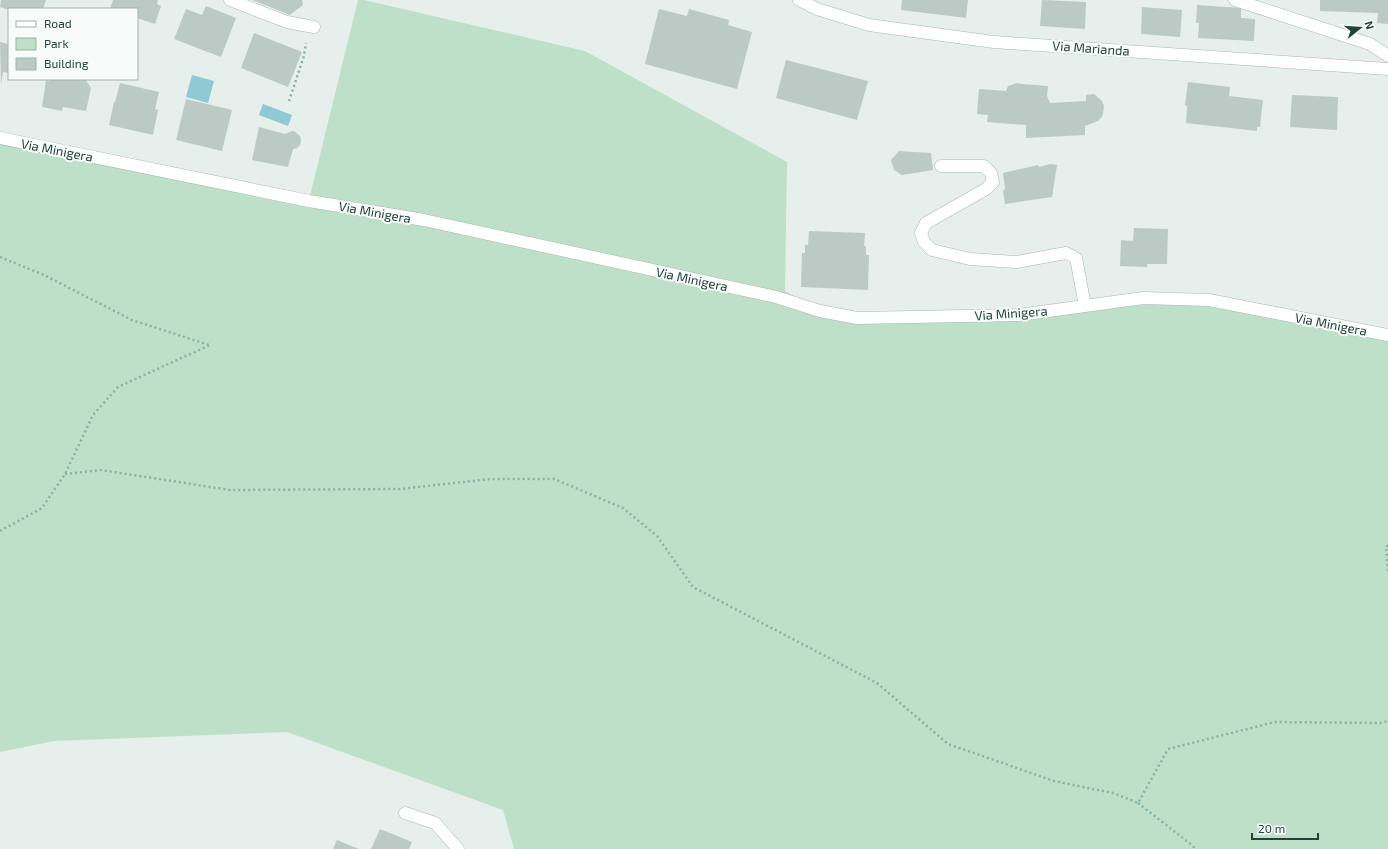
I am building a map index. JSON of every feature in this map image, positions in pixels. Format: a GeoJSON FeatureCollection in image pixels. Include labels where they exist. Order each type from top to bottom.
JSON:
{"type":"FeatureCollection","features":[{"type":"Feature","properties":{"kind":"street"},"geometry":{"type":"LineString","coordinates":[[230,0],[288,22],[312,27]]}},
{"type":"Feature","properties":{"kind":"street","name":"Via Marianda"},"geometry":{"type":"LineString","coordinates":[[799,0],[817,9],[869,25],[994,42],[1388,69]]}},
{"type":"Feature","properties":{"kind":"street"},"geometry":{"type":"LineString","coordinates":[[1235,0],[1370,44],[1388,56]]}},
{"type":"Feature","properties":{"kind":"street","name":"Via Minigera"},"geometry":{"type":"LineString","coordinates":[[0,138],[301,199],[424,220],[776,297],[820,311],[857,318],[1019,315],[1143,298],[1209,300],[1388,335]]}},
{"type":"Feature","properties":{"kind":"street"},"geometry":{"type":"LineString","coordinates":[[941,166],[984,166],[991,173],[992,182],[986,189],[926,224],[921,233],[924,242],[932,250],[970,259],[1016,262],[1066,253],[1076,258],[1085,306]]}},
{"type":"Feature","properties":{"kind":"street"},"geometry":{"type":"LineString","coordinates":[[405,812],[435,823],[458,849]]}},
{"type":"Feature","properties":{"kind":"path"},"geometry":{"type":"LineString","coordinates":[[289,101],[312,27]]}},
{"type":"Feature","properties":{"kind":"path"},"geometry":{"type":"LineString","coordinates":[[0,257],[44,275],[132,320],[210,345],[118,387],[93,414],[65,474],[42,508],[0,531]]}},
{"type":"Feature","properties":{"kind":"path"},"geometry":{"type":"LineString","coordinates":[[65,474],[101,470],[230,490],[400,489],[490,479],[554,479],[623,508],[657,536],[693,587],[877,683],[948,744],[1054,781],[1113,793],[1138,804],[1195,849]]}},
{"type":"Feature","properties":{"kind":"path"},"geometry":{"type":"LineString","coordinates":[[1388,546],[1386,546],[1388,570]]}},
{"type":"Feature","properties":{"kind":"path"},"geometry":{"type":"LineString","coordinates":[[1138,804],[1168,749],[1275,722],[1380,723],[1388,721]]}},
{"type":"Feature","properties":{"kind":"green space"},"geometry":{"type":"Polygon","coordinates":[[[358,0],[364,0],[585,51],[787,162],[785,291],[820,311],[857,318],[1209,300],[1388,335],[1388,849],[514,849],[503,810],[287,732],[54,741],[0,752],[0,138],[309,200],[358,0]]]}},
{"type":"Feature","properties":{"kind":"water"},"geometry":{"type":"Polygon","coordinates":[[[192,75],[214,81],[208,103],[186,97],[192,75]]]}},
{"type":"Feature","properties":{"kind":"water"},"geometry":{"type":"Polygon","coordinates":[[[263,104],[292,115],[288,126],[259,115],[263,104]]]}},
{"type":"Feature","properties":{"kind":"building"},"geometry":{"type":"Polygon","coordinates":[[[1,0],[46,0],[43,8],[8,8],[8,10],[0,7],[1,0]]]}},
{"type":"Feature","properties":{"kind":"building"},"geometry":{"type":"Polygon","coordinates":[[[113,0],[158,0],[157,4],[161,6],[155,24],[138,18],[138,8],[110,8],[113,0]]]}},
{"type":"Feature","properties":{"kind":"building"},"geometry":{"type":"Polygon","coordinates":[[[252,0],[302,0],[303,5],[290,15],[252,0]]]}},
{"type":"Feature","properties":{"kind":"building"},"geometry":{"type":"Polygon","coordinates":[[[902,0],[968,0],[966,18],[901,10],[902,0]]]}},
{"type":"Feature","properties":{"kind":"building"},"geometry":{"type":"Polygon","coordinates":[[[1042,0],[1086,2],[1085,29],[1040,26],[1042,0]]]}},
{"type":"Feature","properties":{"kind":"building"},"geometry":{"type":"Polygon","coordinates":[[[1320,0],[1388,0],[1388,24],[1377,23],[1378,13],[1320,11],[1320,0]]]}},
{"type":"Feature","properties":{"kind":"building"},"geometry":{"type":"Polygon","coordinates":[[[1197,5],[1241,8],[1241,18],[1255,19],[1254,41],[1198,38],[1199,23],[1196,23],[1197,5]]]}},
{"type":"Feature","properties":{"kind":"building"},"geometry":{"type":"Polygon","coordinates":[[[206,6],[236,18],[221,57],[174,39],[186,9],[202,15],[206,6]]]}},
{"type":"Feature","properties":{"kind":"building"},"geometry":{"type":"Polygon","coordinates":[[[1142,7],[1182,10],[1180,37],[1141,34],[1142,7]]]}},
{"type":"Feature","properties":{"kind":"building"},"geometry":{"type":"Polygon","coordinates":[[[659,9],[687,16],[689,9],[729,20],[728,25],[752,32],[737,89],[645,64],[659,9]]]}},
{"type":"Feature","properties":{"kind":"building"},"geometry":{"type":"Polygon","coordinates":[[[254,33],[302,52],[288,87],[241,68],[254,33]]]}},
{"type":"Feature","properties":{"kind":"building"},"geometry":{"type":"Polygon","coordinates":[[[0,42],[8,44],[8,73],[3,72],[1,85],[0,42]]]}},
{"type":"Feature","properties":{"kind":"building"},"geometry":{"type":"Polygon","coordinates":[[[786,60],[868,81],[857,120],[776,98],[786,60]]]}},
{"type":"Feature","properties":{"kind":"building"},"geometry":{"type":"Polygon","coordinates":[[[46,80],[86,80],[91,88],[86,111],[63,107],[62,111],[42,107],[46,80]]]}},
{"type":"Feature","properties":{"kind":"building"},"geometry":{"type":"Polygon","coordinates":[[[1188,82],[1230,87],[1229,96],[1263,100],[1260,127],[1257,127],[1257,131],[1186,123],[1187,106],[1185,105],[1188,82]]]}},
{"type":"Feature","properties":{"kind":"building"},"geometry":{"type":"Polygon","coordinates":[[[120,83],[159,92],[155,109],[158,110],[153,135],[109,125],[120,83]]]}},
{"type":"Feature","properties":{"kind":"building"},"geometry":{"type":"Polygon","coordinates":[[[1017,83],[1048,86],[1047,96],[1050,103],[1086,101],[1086,95],[1094,94],[1102,101],[1104,106],[1103,114],[1098,121],[1085,126],[1085,135],[1026,138],[1026,125],[987,122],[988,115],[977,114],[979,89],[1006,91],[1008,86],[1017,83]]]}},
{"type":"Feature","properties":{"kind":"building"},"geometry":{"type":"Polygon","coordinates":[[[1292,95],[1338,97],[1337,130],[1290,127],[1292,95]]]}},
{"type":"Feature","properties":{"kind":"building"},"geometry":{"type":"Polygon","coordinates":[[[186,99],[232,110],[222,151],[176,140],[186,99]]]}},
{"type":"Feature","properties":{"kind":"building"},"geometry":{"type":"Polygon","coordinates":[[[259,127],[285,134],[294,131],[300,136],[300,145],[293,149],[288,167],[252,160],[259,127]]]}},
{"type":"Feature","properties":{"kind":"building"},"geometry":{"type":"Polygon","coordinates":[[[899,151],[931,153],[933,170],[902,175],[894,170],[891,160],[899,151]]]}},
{"type":"Feature","properties":{"kind":"building"},"geometry":{"type":"Polygon","coordinates":[[[1050,164],[1057,165],[1052,197],[1005,204],[1003,173],[1038,165],[1039,167],[1050,164]]]}},
{"type":"Feature","properties":{"kind":"building"},"geometry":{"type":"Polygon","coordinates":[[[1134,228],[1168,229],[1167,264],[1147,264],[1147,267],[1120,266],[1121,240],[1133,241],[1134,228]]]}},
{"type":"Feature","properties":{"kind":"building"},"geometry":{"type":"Polygon","coordinates":[[[809,231],[865,233],[864,246],[866,246],[866,255],[869,255],[868,290],[801,287],[802,253],[805,253],[805,245],[808,245],[809,231]]]}},
{"type":"Feature","properties":{"kind":"building"},"geometry":{"type":"Polygon","coordinates":[[[380,829],[412,842],[409,849],[371,849],[380,829]]]}},
{"type":"Feature","properties":{"kind":"building"},"geometry":{"type":"Polygon","coordinates":[[[337,840],[359,849],[333,849],[337,840]]]}}]}
